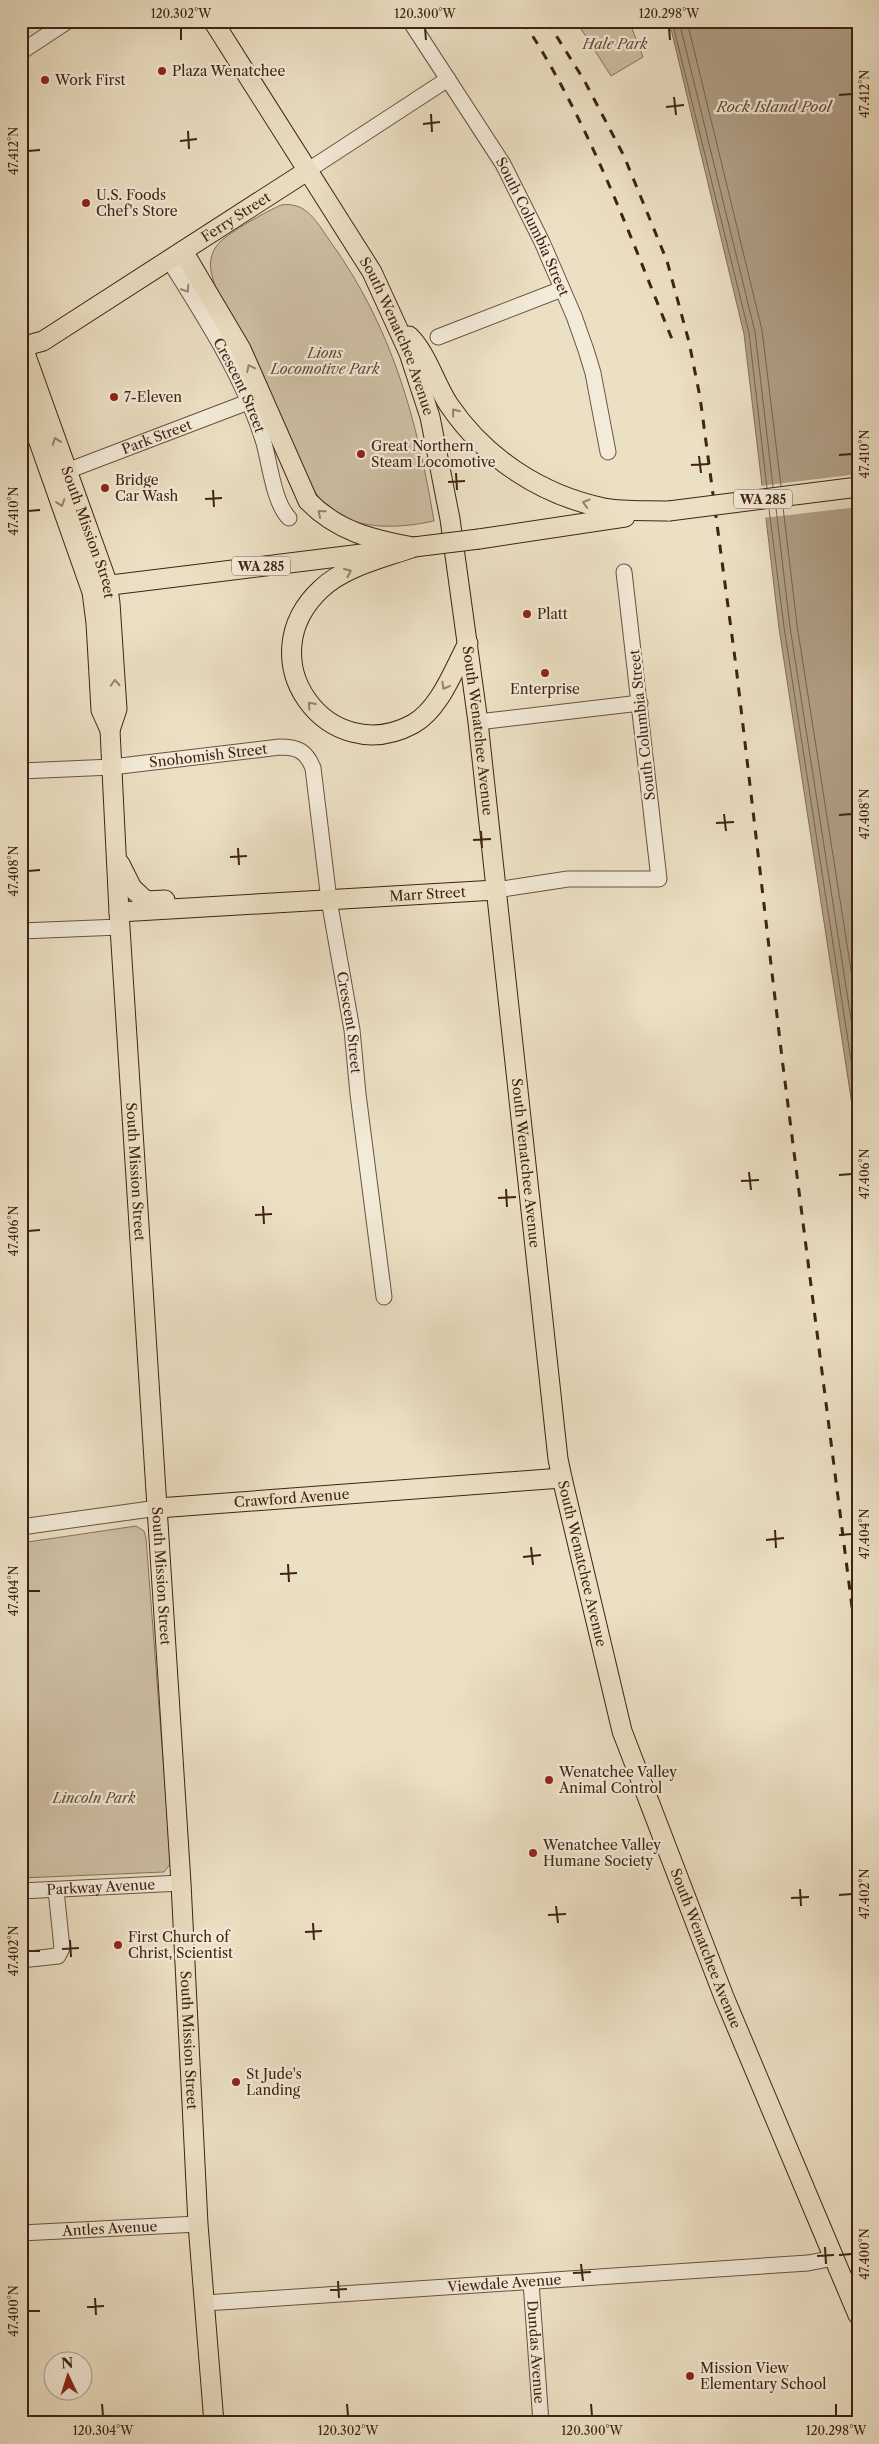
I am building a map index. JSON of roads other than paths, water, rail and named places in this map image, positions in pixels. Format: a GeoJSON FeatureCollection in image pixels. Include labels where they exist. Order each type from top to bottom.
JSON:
{"type":"FeatureCollection","features":[{"type":"Feature","properties":{"kind":"main road","name":"South Wenatchee Avenue"},"geometry":{"type":"LineString","coordinates":[[213,21],[364,258],[398,324],[420,384],[438,454],[450,519],[468,643],[535,1228],[558,1459],[562,1478],[622,1731],[724,1996],[858,2315]]}},
{"type":"Feature","properties":{"kind":"main road","name":"Ferry Street"},"geometry":{"type":"LineString","coordinates":[[22,345],[43,341],[307,171]]}},
{"type":"Feature","properties":{"kind":"main road"},"geometry":{"type":"LineString","coordinates":[[176,256],[241,349],[308,501],[320,513],[347,530],[385,542],[414,548]]}},
{"type":"Feature","properties":{"kind":"main road"},"geometry":{"type":"LineString","coordinates":[[398,324],[420,346],[449,405],[475,436],[508,467],[552,493],[605,508],[668,511]]}},
{"type":"Feature","properties":{"kind":"main road","name":"South Mission Street"},"geometry":{"type":"LineString","coordinates":[[22,345],[97,551],[99,586],[96,623],[101,710],[110,730],[116,858],[181,1883],[198,2224],[214,2423]]}},
{"type":"Feature","properties":{"kind":"main road","name":"South Mission Street"},"geometry":{"type":"LineString","coordinates":[[21,391],[99,586]]}},
{"type":"Feature","properties":{"kind":"main road","name":"WA 285"},"geometry":{"type":"LineString","coordinates":[[99,586],[414,548],[668,511],[858,487]]}},
{"type":"Feature","properties":{"kind":"main road"},"geometry":{"type":"LineString","coordinates":[[414,548],[336,577],[314,596],[302,611],[290,642],[297,685],[308,704],[325,719],[360,733],[376,734],[395,730],[413,724],[428,712],[468,643]]}},
{"type":"Feature","properties":{"kind":"main road","name":"Marr Street"},"geometry":{"type":"LineString","coordinates":[[116,858],[132,888],[146,900],[186,900],[194,907]]}},
{"type":"Feature","properties":{"kind":"main road","name":"Marr Street"},"geometry":{"type":"LineString","coordinates":[[120,919],[194,907],[496,890]]}},
{"type":"Feature","properties":{"kind":"main road","name":"Crawford Avenue"},"geometry":{"type":"LineString","coordinates":[[158,1508],[562,1478]]}},
{"type":"Feature","properties":{"kind":"street"},"geometry":{"type":"LineString","coordinates":[[21,52],[68,21]]}},
{"type":"Feature","properties":{"kind":"street","name":"South Columbia Street"},"geometry":{"type":"LineString","coordinates":[[410,21],[514,184],[562,288],[574,316],[593,373],[608,452]]}},
{"type":"Feature","properties":{"kind":"street","name":"Ferry Street"},"geometry":{"type":"LineString","coordinates":[[307,171],[448,79]]}},
{"type":"Feature","properties":{"kind":"street","name":"Crescent Street"},"geometry":{"type":"LineString","coordinates":[[176,256],[204,317],[248,402],[263,442],[280,504],[290,518]]}},
{"type":"Feature","properties":{"kind":"street"},"geometry":{"type":"LineString","coordinates":[[438,337],[562,288]]}},
{"type":"Feature","properties":{"kind":"street","name":"Park Street"},"geometry":{"type":"LineString","coordinates":[[67,471],[248,402]]}},
{"type":"Feature","properties":{"kind":"street","name":"South Columbia Street"},"geometry":{"type":"LineString","coordinates":[[624,572],[658,878]]}},
{"type":"Feature","properties":{"kind":"street"},"geometry":{"type":"LineString","coordinates":[[478,722],[640,703]]}},
{"type":"Feature","properties":{"kind":"street","name":"Snohomish Street"},"geometry":{"type":"LineString","coordinates":[[21,771],[112,767],[280,748],[297,748],[303,751]]}},
{"type":"Feature","properties":{"kind":"street","name":"Crescent Street"},"geometry":{"type":"LineString","coordinates":[[303,751],[313,768],[329,900],[352,1030],[358,1094],[384,1297]]}},
{"type":"Feature","properties":{"kind":"street","name":"Marr Street"},"geometry":{"type":"LineString","coordinates":[[496,890],[568,879],[658,878]]}},
{"type":"Feature","properties":{"kind":"street","name":"Marr Street"},"geometry":{"type":"LineString","coordinates":[[21,931],[120,919]]}},
{"type":"Feature","properties":{"kind":"street","name":"Crawford Avenue"},"geometry":{"type":"LineString","coordinates":[[21,1527],[158,1508]]}},
{"type":"Feature","properties":{"kind":"street","name":"Parkway Avenue"},"geometry":{"type":"LineString","coordinates":[[21,1891],[181,1883]]}},
{"type":"Feature","properties":{"kind":"street"},"geometry":{"type":"LineString","coordinates":[[21,1960],[58,1956],[62,1948],[56,1890]]}},
{"type":"Feature","properties":{"kind":"street","name":"Antles Avenue"},"geometry":{"type":"LineString","coordinates":[[21,2233],[198,2224]]}},
{"type":"Feature","properties":{"kind":"street","name":"Viewdale Avenue"},"geometry":{"type":"LineString","coordinates":[[205,2303],[808,2264],[834,2258]]}},
{"type":"Feature","properties":{"kind":"street","name":"Dundas Avenue"},"geometry":{"type":"LineString","coordinates":[[531,2282],[542,2423]]}},
{"type":"Feature","properties":{"kind":"water","name":"Rock Island Pool"},"geometry":{"type":"Polygon","coordinates":[[[667,21],[858,21],[858,1144],[779,628],[744,334],[672,33],[667,21]]]}},
{"type":"Feature","properties":{"kind":"railway"},"geometry":{"type":"LineString","coordinates":[[523,21],[547,59],[588,138],[624,220],[674,344]]}},
{"type":"Feature","properties":{"kind":"railway"},"geometry":{"type":"LineString","coordinates":[[547,21],[584,80],[624,156],[667,261],[689,342],[700,397],[736,666],[782,1058],[858,1654]]}},
{"type":"Feature","properties":{"kind":"place","name":"Plaza Wenatchee"},"geometry":{"type":"Point","coordinates":[162,71]}},
{"type":"Feature","properties":{"kind":"place","name":"Work First"},"geometry":{"type":"Point","coordinates":[45,80]}},
{"type":"Feature","properties":{"kind":"place","name":"U.S. Foods Chef's Store"},"geometry":{"type":"Point","coordinates":[86,203]}},
{"type":"Feature","properties":{"kind":"place","name":"7-Eleven"},"geometry":{"type":"Point","coordinates":[114,397]}},
{"type":"Feature","properties":{"kind":"place","name":"Great Northern Steam Locomotive"},"geometry":{"type":"Point","coordinates":[361,454]}},
{"type":"Feature","properties":{"kind":"place","name":"Bridge Car Wash"},"geometry":{"type":"Point","coordinates":[105,488]}},
{"type":"Feature","properties":{"kind":"place","name":"Platt"},"geometry":{"type":"Point","coordinates":[527,614]}},
{"type":"Feature","properties":{"kind":"place","name":"Enterprise"},"geometry":{"type":"Point","coordinates":[545,673]}},
{"type":"Feature","properties":{"kind":"place","name":"Wenatchee Valley Animal Control"},"geometry":{"type":"Point","coordinates":[549,1780]}},
{"type":"Feature","properties":{"kind":"place","name":"Wenatchee Valley Humane Society"},"geometry":{"type":"Point","coordinates":[533,1853]}},
{"type":"Feature","properties":{"kind":"place","name":"First Church of Christ, Scientist"},"geometry":{"type":"Point","coordinates":[118,1945]}},
{"type":"Feature","properties":{"kind":"place","name":"St Jude's Landing"},"geometry":{"type":"Point","coordinates":[236,2082]}},
{"type":"Feature","properties":{"kind":"place","name":"Mission View Elementary School"},"geometry":{"type":"Point","coordinates":[690,2376]}},
{"type":"Feature","properties":{"kind":"park label","name":"Hale Park"},"geometry":{"type":"Point","coordinates":[615,44]}},
{"type":"Feature","properties":{"kind":"park label","name":"Lions Locomotive Park"},"geometry":{"type":"Point","coordinates":[325,362]}},
{"type":"Feature","properties":{"kind":"park label","name":"Lincoln Park"},"geometry":{"type":"Point","coordinates":[94,1798]}}]}
